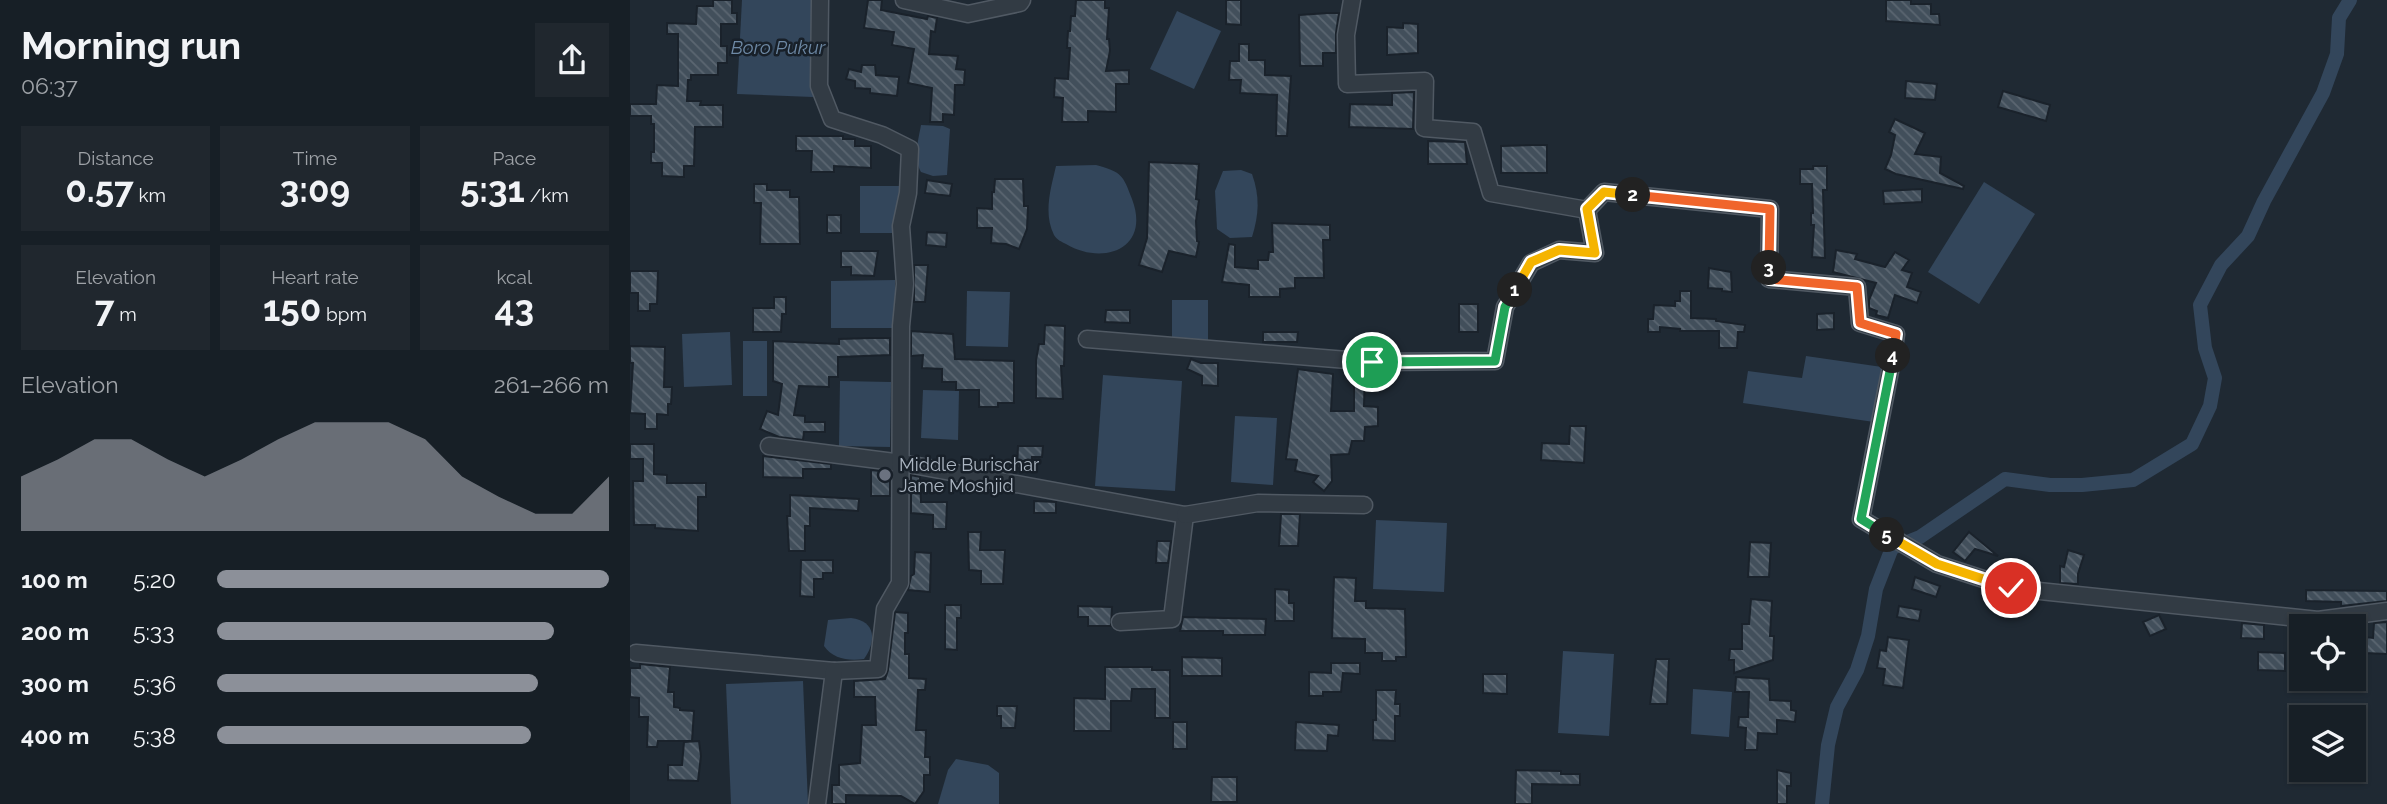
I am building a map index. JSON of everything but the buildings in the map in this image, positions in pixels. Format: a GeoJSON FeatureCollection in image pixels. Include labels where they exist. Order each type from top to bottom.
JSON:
{"type":"FeatureCollection","features":[{"type":"Feature","properties":{"kind":"street"},"geometry":{"type":"LineString","coordinates":[[636,653],[834,671],[878,669],[885,609],[901,583],[901,326],[905,284],[901,226],[908,193],[910,149],[882,135],[832,119],[819,86],[820,0]]}},
{"type":"Feature","properties":{"kind":"street"},"geometry":{"type":"LineString","coordinates":[[904,0],[968,14],[1020,3],[1022,0]]}},
{"type":"Feature","properties":{"kind":"street"},"geometry":{"type":"LineString","coordinates":[[1352,0],[1346,35],[1347,83],[1425,81],[1424,128],[1473,132],[1491,193],[1587,209]]}},
{"type":"Feature","properties":{"kind":"street"},"geometry":{"type":"LineString","coordinates":[[1587,209],[1604,192],[1770,209],[1769,279],[1857,287],[1860,323],[1896,334],[1861,519],[1937,564],[2011,588],[2304,619],[2318,620],[2387,611]]}},
{"type":"Feature","properties":{"kind":"street"},"geometry":{"type":"LineString","coordinates":[[1087,339],[1372,362],[1495,361],[1505,307],[1531,262],[1559,250],[1595,253],[1587,209]]}},
{"type":"Feature","properties":{"kind":"street"},"geometry":{"type":"LineString","coordinates":[[769,446],[902,463],[1185,515],[1258,503],[1364,505]]}},
{"type":"Feature","properties":{"kind":"street"},"geometry":{"type":"LineString","coordinates":[[1120,621],[1172,619],[1185,515]]}},
{"type":"Feature","properties":{"kind":"street"},"geometry":{"type":"LineString","coordinates":[[817,804],[834,671]]}},
{"type":"Feature","properties":{"kind":"water","name":"Boro Pukur"},"geometry":{"type":"Polygon","coordinates":[[[742,0],[818,0],[813,97],[737,94],[742,0]]]}},
{"type":"Feature","properties":{"kind":"water"},"geometry":{"type":"Polygon","coordinates":[[[1177,11],[1221,31],[1194,89],[1150,69],[1177,11]]]}},
{"type":"Feature","properties":{"kind":"water"},"geometry":{"type":"Polygon","coordinates":[[[921,125],[950,129],[947,175],[933,176],[921,172],[917,155],[921,125]]]}},
{"type":"Feature","properties":{"kind":"water"},"geometry":{"type":"Polygon","coordinates":[[[1096,165],[1111,170],[1124,180],[1136,216],[1135,230],[1129,241],[1108,253],[1080,250],[1061,242],[1054,235],[1049,218],[1049,200],[1056,166],[1096,165]]]}},
{"type":"Feature","properties":{"kind":"water"},"geometry":{"type":"Polygon","coordinates":[[[1241,170],[1252,174],[1255,182],[1258,206],[1256,221],[1252,237],[1230,238],[1217,229],[1215,191],[1223,171],[1241,170]]]}},
{"type":"Feature","properties":{"kind":"water"},"geometry":{"type":"Polygon","coordinates":[[[1984,182],[2035,214],[1979,304],[1928,272],[1984,182]]]}},
{"type":"Feature","properties":{"kind":"water"},"geometry":{"type":"Polygon","coordinates":[[[860,186],[899,186],[899,233],[860,233],[860,186]]]}},
{"type":"Feature","properties":{"kind":"water"},"geometry":{"type":"Polygon","coordinates":[[[895,280],[896,328],[831,328],[831,281],[895,280]]]}},
{"type":"Feature","properties":{"kind":"water"},"geometry":{"type":"Polygon","coordinates":[[[967,291],[1010,292],[1008,347],[966,346],[967,291]]]}},
{"type":"Feature","properties":{"kind":"water"},"geometry":{"type":"Polygon","coordinates":[[[1172,300],[1208,300],[1208,341],[1172,341],[1172,300]]]}},
{"type":"Feature","properties":{"kind":"water"},"geometry":{"type":"Polygon","coordinates":[[[730,332],[732,385],[684,387],[682,334],[730,332]]]}},
{"type":"Feature","properties":{"kind":"water"},"geometry":{"type":"Polygon","coordinates":[[[743,341],[767,341],[767,396],[743,396],[743,341]]]}},
{"type":"Feature","properties":{"kind":"water"},"geometry":{"type":"Polygon","coordinates":[[[1806,356],[1882,367],[1874,422],[1743,403],[1748,371],[1802,378],[1806,356]]]}},
{"type":"Feature","properties":{"kind":"water"},"geometry":{"type":"Polygon","coordinates":[[[1103,375],[1182,381],[1175,491],[1095,486],[1103,375]]]}},
{"type":"Feature","properties":{"kind":"water"},"geometry":{"type":"Polygon","coordinates":[[[840,381],[891,382],[890,447],[839,446],[840,381]]]}},
{"type":"Feature","properties":{"kind":"water"},"geometry":{"type":"Polygon","coordinates":[[[923,390],[959,391],[958,440],[921,438],[923,390]]]}},
{"type":"Feature","properties":{"kind":"water"},"geometry":{"type":"Polygon","coordinates":[[[1235,416],[1277,418],[1273,485],[1231,482],[1235,416]]]}},
{"type":"Feature","properties":{"kind":"water"},"geometry":{"type":"Polygon","coordinates":[[[1376,520],[1447,523],[1444,592],[1373,589],[1376,520]]]}},
{"type":"Feature","properties":{"kind":"water"},"geometry":{"type":"Polygon","coordinates":[[[851,618],[866,623],[872,633],[871,646],[864,659],[841,658],[824,646],[828,620],[851,618]]]}},
{"type":"Feature","properties":{"kind":"water"},"geometry":{"type":"Polygon","coordinates":[[[1563,651],[1614,654],[1609,736],[1558,733],[1563,651]]]}},
{"type":"Feature","properties":{"kind":"water"},"geometry":{"type":"Polygon","coordinates":[[[803,681],[808,804],[731,804],[726,684],[803,681]]]}},
{"type":"Feature","properties":{"kind":"water"},"geometry":{"type":"Polygon","coordinates":[[[1693,689],[1732,692],[1729,737],[1691,734],[1693,689]]]}},
{"type":"Feature","properties":{"kind":"water"},"geometry":{"type":"Polygon","coordinates":[[[956,759],[988,765],[999,773],[999,804],[938,804],[948,770],[956,759]]]}},
{"type":"Feature","properties":{"kind":"waterway"},"geometry":{"type":"LineString","coordinates":[[1822,804],[1828,745],[1837,707],[1857,670],[1868,636],[1876,589],[1892,548],[1920,537],[2005,479],[2050,485],[2133,480],[2192,444],[2210,406],[2215,378],[2205,348],[2200,305],[2221,265],[2248,236],[2323,93],[2337,54],[2339,18],[2350,0]]}},
{"type":"Feature","properties":{"kind":"place","name":"Middle Burischar Jame Moshjid"},"geometry":{"type":"Point","coordinates":[885,475]}},
{"type":"Feature","properties":{"kind":"route"},"geometry":{"type":"LineString","coordinates":[[1372,362],[1495,361],[1505,307],[1531,262],[1559,250],[1595,253],[1587,209],[1604,192],[1770,209],[1769,279],[1857,287],[1860,323],[1896,334],[1861,519],[1937,564],[2011,588]]}}]}
